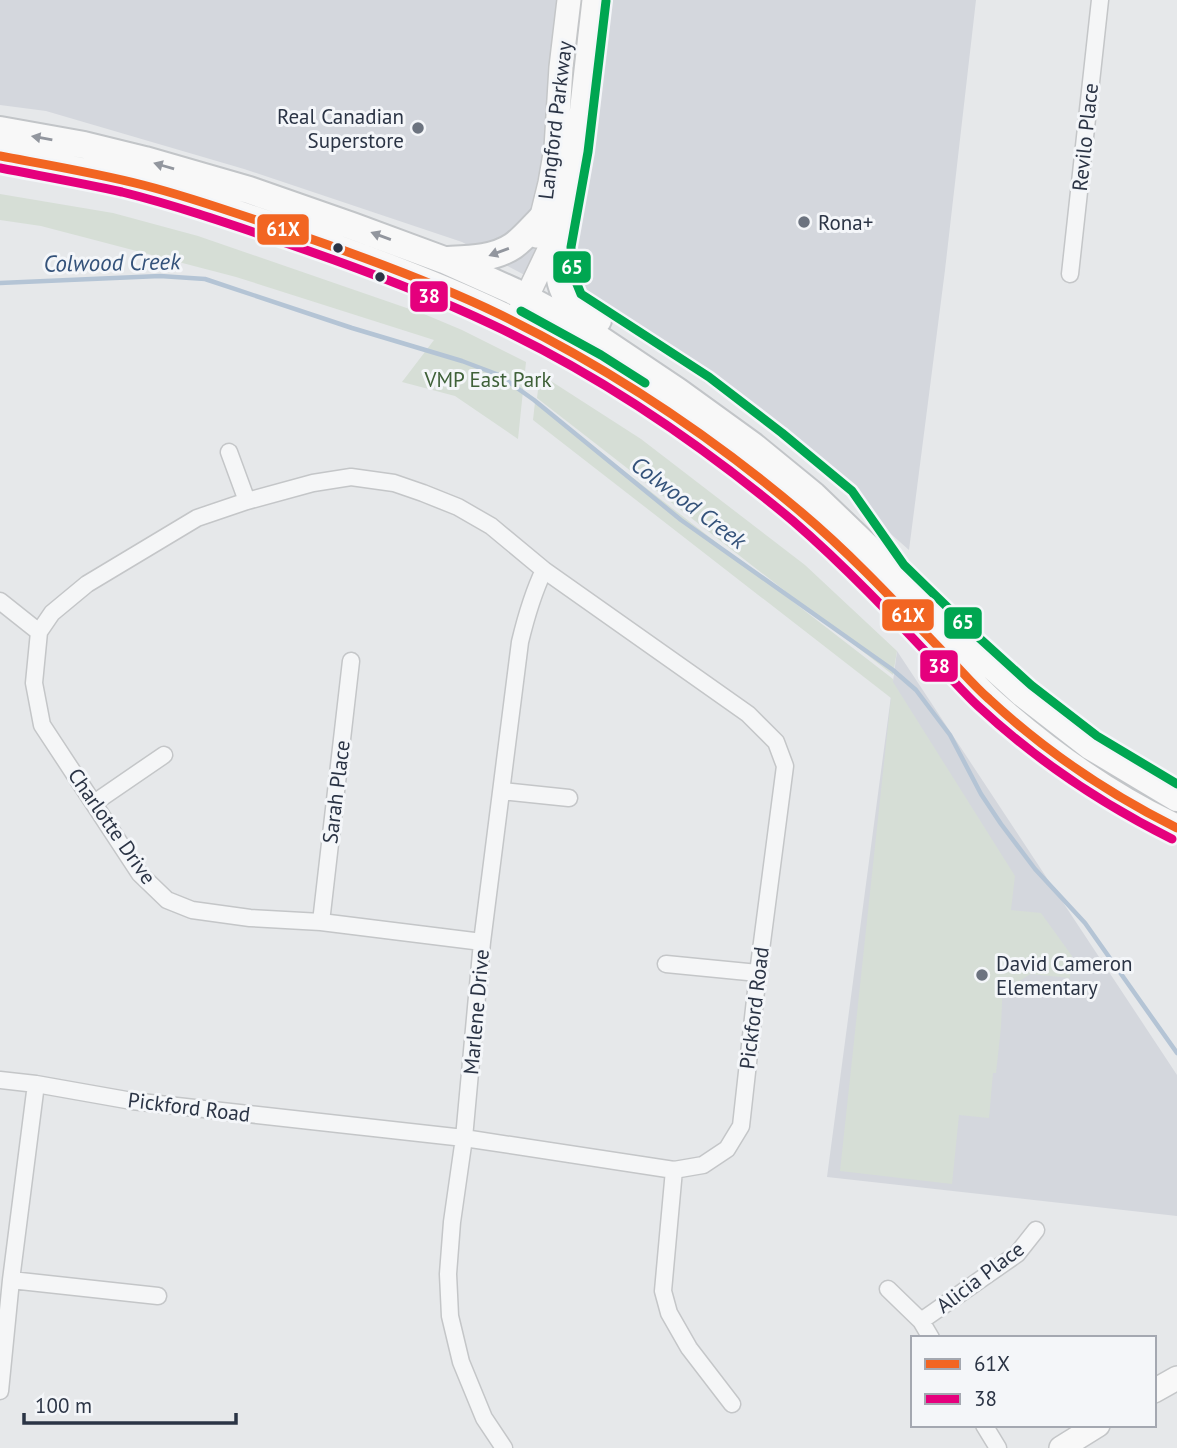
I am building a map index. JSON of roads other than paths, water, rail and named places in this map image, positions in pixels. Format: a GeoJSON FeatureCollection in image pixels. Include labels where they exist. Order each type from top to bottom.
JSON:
{"type":"FeatureCollection","features":[{"type":"Feature","properties":{"kind":"main road","name":"Langford Parkway"},"geometry":{"type":"LineString","coordinates":[[551,222],[550,183],[556,148],[561,67],[569,0]]}},
{"type":"Feature","properties":{"kind":"main road","name":"Langford Parkway"},"geometry":{"type":"LineString","coordinates":[[508,319],[572,181],[594,0]]}},
{"type":"Feature","properties":{"kind":"main road"},"geometry":{"type":"LineString","coordinates":[[0,130],[84,145],[145,160],[352,226],[444,260],[519,294],[589,332],[753,446],[813,495],[1023,694],[1090,746],[1177,797]]}},
{"type":"Feature","properties":{"kind":"main road"},"geometry":{"type":"LineString","coordinates":[[0,156],[123,180],[204,203],[348,252],[406,273],[508,319],[595,366],[670,413],[805,515],[866,573],[992,703],[1040,742],[1096,782],[1177,828]]}},
{"type":"Feature","properties":{"kind":"main road"},"geometry":{"type":"LineString","coordinates":[[444,260],[472,259],[495,254],[551,222],[562,285],[572,303],[702,387],[774,442],[843,500],[895,573]]}},
{"type":"Feature","properties":{"kind":"main road"},"geometry":{"type":"LineString","coordinates":[[1156,1390],[1177,1378]]}},
{"type":"Feature","properties":{"kind":"main road"},"geometry":{"type":"LineString","coordinates":[[1061,1448],[1095,1427]]}},
{"type":"Feature","properties":{"kind":"street","name":"Revilo Place"},"geometry":{"type":"LineString","coordinates":[[1070,274],[1100,0]]}},
{"type":"Feature","properties":{"kind":"street"},"geometry":{"type":"LineString","coordinates":[[229,452],[247,500]]}},
{"type":"Feature","properties":{"kind":"street","name":"Pickford Road"},"geometry":{"type":"LineString","coordinates":[[0,1080],[132,1101],[464,1138],[674,1171],[703,1166],[727,1149],[741,1126],[785,766],[776,742],[748,714],[544,570],[491,526],[458,507],[394,483],[351,477],[313,483],[247,500],[198,518],[87,584],[52,613],[40,632]]}},
{"type":"Feature","properties":{"kind":"street","name":"Marlene Drive"},"geometry":{"type":"LineString","coordinates":[[503,1448],[484,1418],[461,1362],[450,1316],[448,1274],[482,942],[520,642],[536,586],[544,570]]}},
{"type":"Feature","properties":{"kind":"street"},"geometry":{"type":"LineString","coordinates":[[0,601],[40,632]]}},
{"type":"Feature","properties":{"kind":"street","name":"Charlotte Drive"},"geometry":{"type":"LineString","coordinates":[[40,632],[34,683],[43,725],[140,874],[167,900],[191,910],[250,918],[321,922],[482,942]]}},
{"type":"Feature","properties":{"kind":"street","name":"Sarah Place"},"geometry":{"type":"LineString","coordinates":[[321,922],[351,661]]}},
{"type":"Feature","properties":{"kind":"street"},"geometry":{"type":"LineString","coordinates":[[94,803],[164,755]]}},
{"type":"Feature","properties":{"kind":"street"},"geometry":{"type":"LineString","coordinates":[[502,791],[569,798]]}},
{"type":"Feature","properties":{"kind":"street"},"geometry":{"type":"LineString","coordinates":[[666,964],[758,973]]}},
{"type":"Feature","properties":{"kind":"street"},"geometry":{"type":"LineString","coordinates":[[0,1391],[36,1084]]}},
{"type":"Feature","properties":{"kind":"street"},"geometry":{"type":"LineString","coordinates":[[674,1171],[663,1291],[669,1313],[689,1348],[732,1405]]}},
{"type":"Feature","properties":{"kind":"street","name":"Alicia Place"},"geometry":{"type":"LineString","coordinates":[[921,1321],[1017,1254],[1036,1230]]}},
{"type":"Feature","properties":{"kind":"street"},"geometry":{"type":"LineString","coordinates":[[11,1280],[158,1296]]}},
{"type":"Feature","properties":{"kind":"street","name":"Alicia Place"},"geometry":{"type":"LineString","coordinates":[[888,1289],[921,1321],[930,1336]]}},
{"type":"Feature","properties":{"kind":"street"},"geometry":{"type":"LineString","coordinates":[[985,1427],[998,1448]]}},
{"type":"Feature","properties":{"kind":"waterway","name":"Colwood Creek"},"geometry":{"type":"LineString","coordinates":[[0,283],[160,276],[205,279],[499,375],[534,400],[681,520],[893,670],[916,690],[950,735],[981,794],[1001,824],[1035,869],[1085,923],[1177,1053]]}},
{"type":"Feature","properties":{"kind":"place","name":"Real Canadian Superstore"},"geometry":{"type":"Point","coordinates":[418,128]}},
{"type":"Feature","properties":{"kind":"place","name":"Rona+"},"geometry":{"type":"Point","coordinates":[804,222]}},
{"type":"Feature","properties":{"kind":"place","name":"David Cameron Elementary"},"geometry":{"type":"Point","coordinates":[982,975]}},
{"type":"Feature","properties":{"kind":"park label","name":"VMP East Park"},"geometry":{"type":"Point","coordinates":[488,379]}}]}
